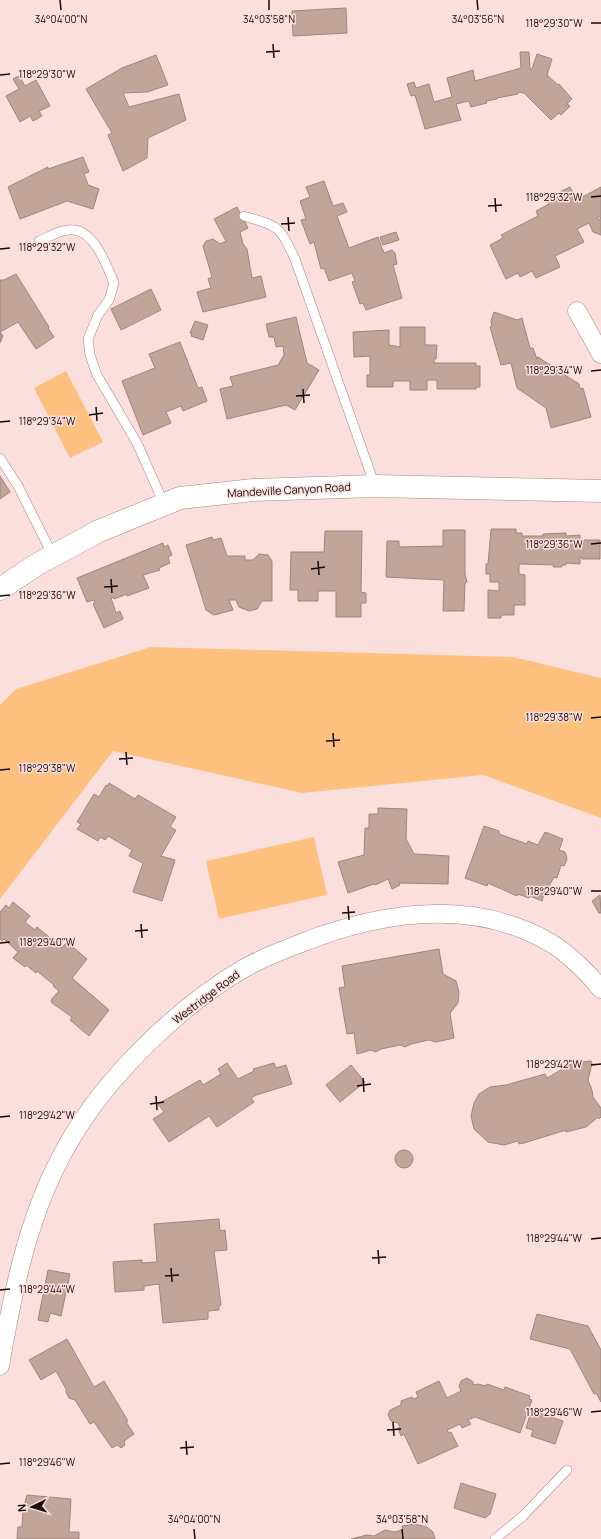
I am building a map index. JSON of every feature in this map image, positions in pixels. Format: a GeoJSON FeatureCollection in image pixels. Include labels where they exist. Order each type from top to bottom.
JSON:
{"type":"FeatureCollection","features":[{"type":"Feature","properties":{"kind":"street"},"geometry":{"type":"LineString","coordinates":[[577,311],[601,354]]}},
{"type":"Feature","properties":{"kind":"street","name":"Mandeville Canyon Road"},"geometry":{"type":"LineString","coordinates":[[0,589],[36,565],[98,531],[180,498],[253,490],[375,486],[601,491]]}},
{"type":"Feature","properties":{"kind":"street","name":"Westridge Road"},"geometry":{"type":"LineString","coordinates":[[0,1366],[9,1312],[24,1253],[44,1194],[68,1144],[100,1096],[147,1044],[193,1004],[242,970],[270,955],[336,931],[373,921],[408,915],[443,913],[479,916],[532,933],[552,943],[589,975],[601,989]]}},
{"type":"Feature","properties":{"kind":"lane"},"geometry":{"type":"LineString","coordinates":[[244,216],[273,224],[283,233],[295,259],[375,486]]}},
{"type":"Feature","properties":{"kind":"lane"},"geometry":{"type":"LineString","coordinates":[[39,241],[62,231],[74,229],[87,234],[102,256],[114,283],[109,300],[98,315],[88,340],[90,355],[97,375],[137,443],[164,504]]}},
{"type":"Feature","properties":{"kind":"lane"},"geometry":{"type":"LineString","coordinates":[[0,458],[18,486],[53,556]]}},
{"type":"Feature","properties":{"kind":"lane"},"geometry":{"type":"LineString","coordinates":[[495,1539],[523,1516],[567,1470]]}},
{"type":"Feature","properties":{"kind":"shaded area"},"geometry":{"type":"Polygon","coordinates":[[[66,371],[103,442],[70,458],[34,388],[66,371]]]}},
{"type":"Feature","properties":{"kind":"shaded area"},"geometry":{"type":"Polygon","coordinates":[[[151,647],[513,657],[601,678],[601,818],[483,775],[302,793],[113,751],[0,899],[0,705],[16,689],[151,647]]]}},
{"type":"Feature","properties":{"kind":"shaded area"},"geometry":{"type":"Polygon","coordinates":[[[314,837],[327,895],[219,919],[206,861],[314,837]]]}},
{"type":"Feature","properties":{"kind":"building"},"geometry":{"type":"Polygon","coordinates":[[[346,8],[347,33],[293,36],[292,11],[346,8]]]}},
{"type":"Feature","properties":{"kind":"building"},"geometry":{"type":"Polygon","coordinates":[[[520,52],[529,52],[530,69],[532,69],[537,54],[552,59],[547,75],[558,85],[559,84],[572,99],[567,104],[570,106],[561,115],[559,113],[551,120],[524,93],[518,92],[518,94],[486,101],[487,103],[471,107],[469,101],[456,104],[461,120],[425,129],[415,95],[411,96],[407,84],[414,82],[416,88],[429,84],[434,102],[452,97],[447,78],[473,70],[475,81],[521,68],[520,52]]]}},
{"type":"Feature","properties":{"kind":"building"},"geometry":{"type":"Polygon","coordinates":[[[156,55],[168,85],[147,92],[123,93],[129,107],[179,94],[186,120],[148,138],[147,158],[123,171],[108,135],[112,133],[86,89],[122,68],[156,55]]]}},
{"type":"Feature","properties":{"kind":"building"},"geometry":{"type":"Polygon","coordinates":[[[19,76],[25,86],[36,80],[50,106],[39,111],[42,116],[33,121],[30,116],[20,122],[6,96],[19,89],[13,79],[19,76]]]}},
{"type":"Feature","properties":{"kind":"building"},"geometry":{"type":"Polygon","coordinates":[[[83,157],[89,172],[84,174],[88,185],[99,189],[93,209],[67,201],[20,219],[8,187],[48,167],[48,169],[83,157]]]}},
{"type":"Feature","properties":{"kind":"building"},"geometry":{"type":"Polygon","coordinates":[[[324,181],[333,206],[343,203],[347,212],[337,216],[349,248],[378,237],[384,253],[392,250],[395,253],[397,264],[393,265],[402,298],[366,310],[363,303],[360,304],[352,282],[355,281],[352,273],[329,281],[324,268],[321,269],[314,242],[310,244],[301,220],[306,219],[300,201],[310,197],[306,187],[324,181]]]}},
{"type":"Feature","properties":{"kind":"building"},"geometry":{"type":"Polygon","coordinates":[[[570,187],[577,200],[601,187],[601,216],[597,218],[599,220],[601,217],[601,235],[593,232],[589,223],[577,229],[584,242],[555,256],[560,267],[536,278],[532,271],[520,277],[518,273],[506,279],[490,245],[503,238],[501,235],[538,216],[536,211],[549,204],[546,199],[570,187]]]}},
{"type":"Feature","properties":{"kind":"building"},"geometry":{"type":"Polygon","coordinates":[[[237,207],[248,228],[240,232],[243,244],[247,249],[252,278],[261,276],[266,297],[203,312],[197,292],[211,288],[208,279],[212,277],[203,246],[206,241],[213,239],[220,244],[226,241],[214,219],[237,207]]]}},
{"type":"Feature","properties":{"kind":"building"},"geometry":{"type":"Polygon","coordinates":[[[396,232],[399,240],[383,245],[380,237],[396,232]]]}},
{"type":"Feature","properties":{"kind":"building"},"geometry":{"type":"Polygon","coordinates":[[[16,274],[54,337],[36,349],[18,322],[0,332],[0,280],[4,280],[16,274]]]}},
{"type":"Feature","properties":{"kind":"building"},"geometry":{"type":"Polygon","coordinates":[[[151,289],[161,310],[121,330],[111,309],[151,289]]]}},
{"type":"Feature","properties":{"kind":"building"},"geometry":{"type":"Polygon","coordinates":[[[494,312],[517,320],[522,318],[530,348],[533,348],[537,359],[538,357],[579,384],[580,389],[583,388],[591,417],[551,428],[546,408],[517,388],[511,363],[501,365],[490,327],[492,326],[491,321],[494,312]]]}},
{"type":"Feature","properties":{"kind":"building"},"geometry":{"type":"Polygon","coordinates":[[[296,317],[307,363],[319,370],[295,410],[286,405],[227,419],[220,389],[233,386],[230,377],[278,365],[284,355],[283,346],[276,347],[274,337],[269,337],[266,324],[296,317]]]}},
{"type":"Feature","properties":{"kind":"building"},"geometry":{"type":"Polygon","coordinates":[[[195,321],[208,325],[203,340],[191,336],[192,333],[190,333],[195,321]]]}},
{"type":"Feature","properties":{"kind":"building"},"geometry":{"type":"Polygon","coordinates":[[[400,327],[425,327],[425,345],[437,345],[436,359],[434,359],[434,363],[476,363],[476,366],[480,366],[480,387],[476,387],[476,389],[437,389],[437,380],[427,380],[427,390],[410,390],[410,381],[393,381],[393,387],[367,387],[367,375],[370,375],[370,356],[354,357],[353,332],[389,330],[389,345],[400,347],[400,327]]]}},
{"type":"Feature","properties":{"kind":"building"},"geometry":{"type":"Polygon","coordinates":[[[0,332],[3,336],[0,343],[0,332]]]}},
{"type":"Feature","properties":{"kind":"building"},"geometry":{"type":"Polygon","coordinates":[[[180,342],[198,388],[202,387],[207,401],[183,411],[181,406],[166,412],[171,423],[143,435],[122,381],[155,368],[149,354],[180,342]]]}},
{"type":"Feature","properties":{"kind":"building"},"geometry":{"type":"Polygon","coordinates":[[[0,476],[10,492],[0,499],[0,476]]]}},
{"type":"Feature","properties":{"kind":"building"},"geometry":{"type":"Polygon","coordinates":[[[491,529],[516,529],[516,533],[522,533],[522,536],[543,536],[543,534],[566,533],[566,536],[580,535],[580,544],[583,544],[583,540],[600,540],[600,559],[582,559],[582,557],[580,557],[580,564],[566,563],[566,565],[562,565],[562,567],[553,567],[554,565],[519,564],[519,574],[525,575],[525,605],[514,605],[514,615],[501,615],[501,618],[488,618],[488,590],[499,591],[499,582],[490,582],[490,574],[486,574],[491,529]]]}},
{"type":"Feature","properties":{"kind":"building"},"geometry":{"type":"Polygon","coordinates":[[[443,530],[465,530],[465,574],[467,582],[465,583],[464,611],[443,611],[444,580],[386,577],[387,541],[399,541],[399,547],[443,546],[443,530]]]}},
{"type":"Feature","properties":{"kind":"building"},"geometry":{"type":"Polygon","coordinates":[[[325,531],[362,531],[361,592],[366,593],[366,603],[361,603],[361,617],[336,617],[336,591],[318,591],[318,601],[298,601],[298,590],[290,590],[291,552],[324,552],[325,531]]]}},
{"type":"Feature","properties":{"kind":"building"},"geometry":{"type":"Polygon","coordinates":[[[212,537],[213,540],[221,538],[227,556],[245,556],[245,560],[253,560],[259,554],[268,555],[272,561],[272,601],[262,601],[257,609],[249,611],[239,607],[236,600],[229,600],[233,610],[214,615],[206,610],[186,545],[212,537]]]}},
{"type":"Feature","properties":{"kind":"building"},"geometry":{"type":"Polygon","coordinates":[[[163,543],[164,547],[168,545],[172,555],[168,557],[170,563],[159,568],[160,570],[143,575],[149,588],[127,596],[127,594],[114,599],[113,597],[111,598],[116,613],[120,611],[123,619],[104,628],[93,604],[95,603],[94,600],[87,602],[77,578],[163,543]]]}},
{"type":"Feature","properties":{"kind":"building"},"geometry":{"type":"Polygon","coordinates":[[[109,783],[135,799],[138,795],[176,817],[170,827],[176,830],[161,856],[175,860],[162,901],[133,892],[143,863],[129,856],[132,850],[108,836],[105,840],[100,837],[98,841],[77,829],[81,824],[77,822],[94,794],[99,797],[106,785],[108,786],[109,783]]]}},
{"type":"Feature","properties":{"kind":"building"},"geometry":{"type":"Polygon","coordinates":[[[378,808],[407,809],[406,839],[414,854],[449,856],[448,884],[399,883],[400,885],[392,889],[388,879],[375,885],[374,884],[348,893],[338,862],[364,855],[365,828],[369,828],[369,814],[378,814],[378,808]]]}},
{"type":"Feature","properties":{"kind":"building"},"geometry":{"type":"Polygon","coordinates":[[[484,826],[499,831],[499,834],[527,844],[528,841],[538,845],[545,832],[563,839],[559,850],[565,852],[567,858],[566,862],[564,866],[561,865],[557,878],[554,877],[548,888],[546,887],[542,901],[530,896],[529,898],[518,894],[517,896],[488,883],[487,886],[465,878],[484,826]]]}},
{"type":"Feature","properties":{"kind":"building"},"geometry":{"type":"Polygon","coordinates":[[[600,895],[601,913],[599,913],[592,901],[600,895]]]}},
{"type":"Feature","properties":{"kind":"building"},"geometry":{"type":"Polygon","coordinates":[[[13,902],[30,916],[25,922],[35,930],[37,927],[62,948],[67,942],[87,959],[72,978],[109,1010],[89,1036],[70,1020],[72,1017],[52,1003],[51,1000],[59,991],[53,986],[54,985],[37,971],[36,973],[26,965],[25,967],[13,958],[18,952],[4,939],[2,941],[0,939],[0,912],[6,905],[9,908],[13,902]]]}},
{"type":"Feature","properties":{"kind":"building"},"geometry":{"type":"Polygon","coordinates":[[[439,949],[443,974],[456,981],[459,992],[458,1003],[450,1013],[454,1038],[436,1042],[429,1040],[405,1047],[400,1045],[381,1049],[376,1052],[371,1050],[357,1054],[354,1033],[347,1034],[339,988],[345,987],[342,966],[439,949]]]}},
{"type":"Feature","properties":{"kind":"building"},"geometry":{"type":"Polygon","coordinates":[[[591,1061],[592,1063],[588,1080],[593,1097],[601,1108],[601,1117],[599,1119],[598,1117],[586,1127],[566,1132],[566,1130],[524,1143],[519,1144],[518,1141],[504,1145],[488,1142],[474,1129],[471,1116],[474,1103],[479,1094],[490,1087],[506,1085],[545,1074],[547,1078],[573,1063],[591,1061]]]}},
{"type":"Feature","properties":{"kind":"building"},"geometry":{"type":"Polygon","coordinates":[[[227,1063],[238,1079],[254,1071],[253,1069],[274,1063],[276,1068],[286,1065],[292,1084],[256,1095],[251,1098],[254,1102],[217,1127],[209,1116],[169,1142],[153,1119],[164,1112],[158,1104],[200,1080],[203,1085],[221,1074],[218,1069],[227,1063]]]}},
{"type":"Feature","properties":{"kind":"building"},"geometry":{"type":"Polygon","coordinates":[[[351,1065],[365,1082],[340,1102],[326,1085],[351,1065]]]}},
{"type":"Feature","properties":{"kind":"building"},"geometry":{"type":"Polygon","coordinates":[[[400,1150],[408,1150],[413,1155],[411,1166],[408,1168],[400,1168],[395,1163],[395,1155],[400,1150]]]}},
{"type":"Feature","properties":{"kind":"building"},"geometry":{"type":"Polygon","coordinates":[[[219,1219],[220,1231],[225,1230],[227,1250],[214,1251],[221,1305],[219,1306],[219,1310],[208,1311],[208,1319],[163,1323],[159,1284],[144,1286],[144,1290],[115,1292],[113,1262],[142,1260],[142,1263],[157,1262],[154,1224],[219,1219]]]}},
{"type":"Feature","properties":{"kind":"building"},"geometry":{"type":"Polygon","coordinates":[[[48,1270],[70,1274],[61,1316],[50,1313],[48,1322],[38,1320],[48,1270]]]}},
{"type":"Feature","properties":{"kind":"building"},"geometry":{"type":"Polygon","coordinates":[[[537,1314],[588,1326],[601,1350],[601,1402],[596,1393],[594,1394],[570,1349],[530,1339],[537,1314]]]}},
{"type":"Feature","properties":{"kind":"building"},"geometry":{"type":"Polygon","coordinates":[[[67,1339],[94,1387],[104,1381],[128,1421],[126,1422],[134,1434],[124,1441],[125,1445],[121,1448],[117,1445],[112,1448],[94,1422],[90,1424],[75,1400],[69,1398],[66,1389],[56,1371],[41,1380],[29,1360],[67,1339]]]}},
{"type":"Feature","properties":{"kind":"building"},"geometry":{"type":"Polygon","coordinates":[[[467,1378],[472,1381],[474,1385],[478,1384],[486,1386],[487,1384],[504,1390],[505,1387],[530,1396],[529,1399],[532,1400],[520,1433],[475,1417],[468,1420],[471,1424],[462,1428],[460,1424],[447,1430],[449,1433],[451,1432],[458,1446],[418,1464],[404,1434],[401,1436],[398,1423],[391,1421],[388,1415],[390,1410],[401,1405],[401,1401],[412,1397],[414,1399],[418,1397],[416,1392],[439,1381],[447,1398],[461,1391],[459,1386],[461,1381],[467,1378]]]}},
{"type":"Feature","properties":{"kind":"building"},"geometry":{"type":"Polygon","coordinates":[[[539,1413],[563,1421],[555,1444],[531,1436],[533,1430],[526,1428],[530,1415],[537,1417],[539,1413]]]}},
{"type":"Feature","properties":{"kind":"building"},"geometry":{"type":"Polygon","coordinates":[[[461,1483],[496,1494],[490,1514],[485,1518],[454,1508],[461,1483]]]}},
{"type":"Feature","properties":{"kind":"building"},"geometry":{"type":"Polygon","coordinates":[[[27,1495],[71,1499],[69,1532],[79,1532],[79,1539],[17,1539],[18,1527],[22,1527],[23,1510],[27,1495]]]}},
{"type":"Feature","properties":{"kind":"building"},"geometry":{"type":"Polygon","coordinates":[[[414,1524],[427,1527],[433,1532],[435,1539],[351,1539],[367,1535],[374,1536],[385,1530],[394,1532],[403,1530],[402,1526],[414,1524]]]}}]}
